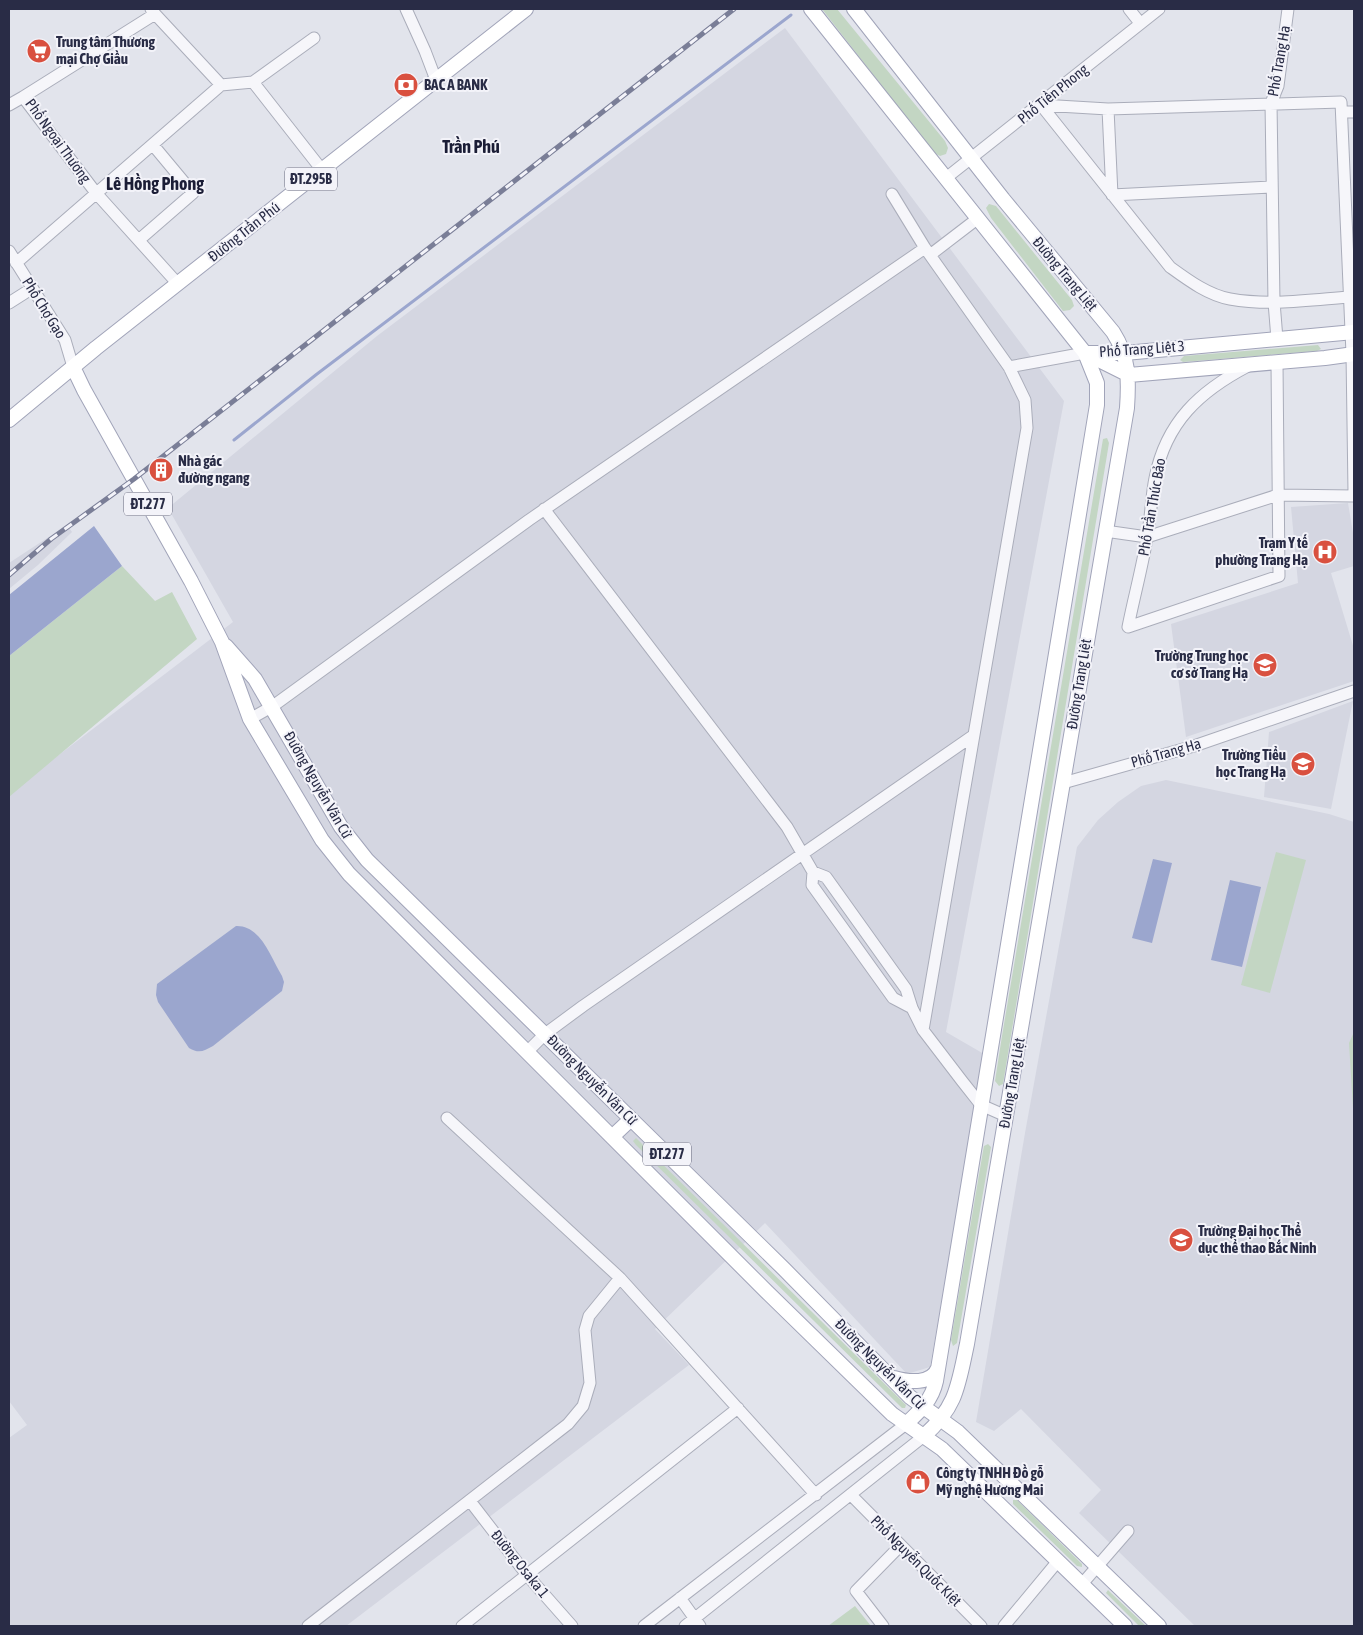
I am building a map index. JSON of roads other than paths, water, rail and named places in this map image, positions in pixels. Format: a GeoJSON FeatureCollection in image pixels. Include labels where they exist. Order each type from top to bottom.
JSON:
{"type":"FeatureCollection","features":[{"type":"Feature","properties":{"kind":"main road","name":"Đường Trần Phú"},"geometry":{"type":"LineString","coordinates":[[9,420],[73,367],[526,9]]}},
{"type":"Feature","properties":{"kind":"main road","name":"Đường Trang Liệt"},"geometry":{"type":"LineString","coordinates":[[811,9],[1085,353],[1097,383],[1097,405],[938,1368],[934,1389],[923,1408],[906,1424]]}},
{"type":"Feature","properties":{"kind":"main road","name":"Đường Trang Liệt"},"geometry":{"type":"LineString","coordinates":[[854,9],[1003,200],[1113,332],[1125,353],[1129,375],[1127,408],[960,1377],[952,1403],[941,1421],[924,1436]]}},
{"type":"Feature","properties":{"kind":"main road","name":"Phố Trang Liệt 3"},"geometry":{"type":"LineString","coordinates":[[1085,353],[1125,353],[1353,332]]}},
{"type":"Feature","properties":{"kind":"main road","name":"Phố Trang Liệt 3"},"geometry":{"type":"LineString","coordinates":[[1085,353],[1129,375],[1277,363],[1353,354]]}},
{"type":"Feature","properties":{"kind":"main road","name":"Đường Nguyễn Văn Cừ"},"geometry":{"type":"LineString","coordinates":[[73,367],[222,642],[250,719],[322,840],[349,874],[394,921],[614,1136],[767,1292],[892,1414],[942,1449],[1125,1626]]}},
{"type":"Feature","properties":{"kind":"main road","name":"Đường Nguyễn Văn Cừ"},"geometry":{"type":"LineString","coordinates":[[222,642],[255,679],[341,827],[360,853],[923,1408],[958,1432],[1159,1626]]}},
{"type":"Feature","properties":{"kind":"main road"},"geometry":{"type":"LineString","coordinates":[[614,1136],[631,1119]]}},
{"type":"Feature","properties":{"kind":"main road"},"geometry":{"type":"LineString","coordinates":[[894,1378],[909,1382],[926,1380],[933,1376],[938,1368]]}},
{"type":"Feature","properties":{"kind":"street"},"geometry":{"type":"LineString","coordinates":[[406,9],[436,80]]}},
{"type":"Feature","properties":{"kind":"street"},"geometry":{"type":"LineString","coordinates":[[1129,9],[1140,23]]}},
{"type":"Feature","properties":{"kind":"street","name":"Phố Tiền Phong"},"geometry":{"type":"LineString","coordinates":[[946,178],[1159,9]]}},
{"type":"Feature","properties":{"kind":"street","name":"Phố Trang Hạ"},"geometry":{"type":"LineString","coordinates":[[1288,9],[1278,86],[1271,103],[1341,102],[1342,112]]}},
{"type":"Feature","properties":{"kind":"street"},"geometry":{"type":"LineString","coordinates":[[153,12],[221,85]]}},
{"type":"Feature","properties":{"kind":"street","name":"Phố Ngoại Thương"},"geometry":{"type":"LineString","coordinates":[[153,12],[23,97],[96,193],[140,239],[178,284]]}},
{"type":"Feature","properties":{"kind":"street"},"geometry":{"type":"LineString","coordinates":[[16,263],[221,85],[253,82],[314,38]]}},
{"type":"Feature","properties":{"kind":"street"},"geometry":{"type":"LineString","coordinates":[[253,82],[322,170]]}},
{"type":"Feature","properties":{"kind":"street"},"geometry":{"type":"LineString","coordinates":[[9,105],[23,97]]}},
{"type":"Feature","properties":{"kind":"street"},"geometry":{"type":"LineString","coordinates":[[1040,105],[1108,109],[1271,103],[1271,186],[1274,302],[1277,339]]}},
{"type":"Feature","properties":{"kind":"street"},"geometry":{"type":"LineString","coordinates":[[1040,105],[1170,267],[1195,285],[1229,299],[1274,302],[1349,298]]}},
{"type":"Feature","properties":{"kind":"street"},"geometry":{"type":"LineString","coordinates":[[1108,109],[1112,195]]}},
{"type":"Feature","properties":{"kind":"street"},"geometry":{"type":"LineString","coordinates":[[1105,531],[1147,538],[1278,495],[1354,494],[1353,332],[1349,298],[1342,112],[1354,112]]}},
{"type":"Feature","properties":{"kind":"street"},"geometry":{"type":"LineString","coordinates":[[140,239],[193,193],[153,145]]}},
{"type":"Feature","properties":{"kind":"street"},"geometry":{"type":"LineString","coordinates":[[1112,195],[1271,186]]}},
{"type":"Feature","properties":{"kind":"street"},"geometry":{"type":"LineString","coordinates":[[892,194],[928,251],[1009,367],[1025,400],[1027,428],[923,1030]]}},
{"type":"Feature","properties":{"kind":"street"},"geometry":{"type":"LineString","coordinates":[[250,719],[272,706],[544,509],[977,219]]}},
{"type":"Feature","properties":{"kind":"street","name":"Phố Chợ Gạo"},"geometry":{"type":"LineString","coordinates":[[9,251],[31,289],[65,340],[73,367]]}},
{"type":"Feature","properties":{"kind":"street"},"geometry":{"type":"LineString","coordinates":[[9,303],[31,289]]}},
{"type":"Feature","properties":{"kind":"street"},"geometry":{"type":"LineString","coordinates":[[1009,367],[1085,353]]}},
{"type":"Feature","properties":{"kind":"street"},"geometry":{"type":"LineString","coordinates":[[1277,363],[1278,495]]}},
{"type":"Feature","properties":{"kind":"street","name":"Phố Trần Thúc Bảo"},"geometry":{"type":"LineString","coordinates":[[1250,365],[1230,376],[1194,403],[1177,421],[1167,437],[1155,478],[1147,538],[1128,627],[1279,576],[1278,495]]}},
{"type":"Feature","properties":{"kind":"street"},"geometry":{"type":"LineString","coordinates":[[544,509],[787,827],[813,872],[812,886],[887,990],[893,998],[912,1008]]}},
{"type":"Feature","properties":{"kind":"street","name":"Phố Trang Hạ"},"geometry":{"type":"LineString","coordinates":[[1063,783],[1194,746],[1354,691]]}},
{"type":"Feature","properties":{"kind":"street"},"geometry":{"type":"LineString","coordinates":[[528,1051],[545,1034],[974,735]]}},
{"type":"Feature","properties":{"kind":"street"},"geometry":{"type":"LineString","coordinates":[[813,872],[826,877],[832,885],[906,989],[912,1008],[923,1030],[981,1105],[1006,1116]]}},
{"type":"Feature","properties":{"kind":"street"},"geometry":{"type":"LineString","coordinates":[[448,1118],[620,1278],[816,1494]]}},
{"type":"Feature","properties":{"kind":"street"},"geometry":{"type":"LineString","coordinates":[[308,1626],[568,1424],[583,1406],[590,1383],[585,1330],[588,1316],[620,1278]]}},
{"type":"Feature","properties":{"kind":"street"},"geometry":{"type":"LineString","coordinates":[[462,1626],[738,1408]]}},
{"type":"Feature","properties":{"kind":"street"},"geometry":{"type":"LineString","coordinates":[[644,1626],[906,1424]]}},
{"type":"Feature","properties":{"kind":"street"},"geometry":{"type":"LineString","coordinates":[[684,1626],[697,1622],[924,1436]]}},
{"type":"Feature","properties":{"kind":"street","name":"Phố Nguyễn Quốc Kiệt"},"geometry":{"type":"LineString","coordinates":[[852,1496],[981,1626]]}},
{"type":"Feature","properties":{"kind":"street","name":"Đường Osaka 1"},"geometry":{"type":"LineString","coordinates":[[470,1501],[527,1575],[572,1626]]}},
{"type":"Feature","properties":{"kind":"street"},"geometry":{"type":"LineString","coordinates":[[1082,1584],[1098,1568],[1128,1530]]}},
{"type":"Feature","properties":{"kind":"street"},"geometry":{"type":"LineString","coordinates":[[883,1626],[856,1591],[900,1546]]}},
{"type":"Feature","properties":{"kind":"street"},"geometry":{"type":"LineString","coordinates":[[1004,1626],[1058,1561]]}},
{"type":"Feature","properties":{"kind":"street"},"geometry":{"type":"LineString","coordinates":[[680,1598],[697,1622]]}},
{"type":"Feature","properties":{"kind":"water"},"geometry":{"type":"Polygon","coordinates":[[[94,526],[122,566],[9,656],[9,595],[94,526]]]}},
{"type":"Feature","properties":{"kind":"water"},"geometry":{"type":"Polygon","coordinates":[[[1153,859],[1172,863],[1152,943],[1132,938],[1153,859]]]}},
{"type":"Feature","properties":{"kind":"water"},"geometry":{"type":"Polygon","coordinates":[[[1230,880],[1261,887],[1242,967],[1211,960],[1230,880]]]}},
{"type":"Feature","properties":{"kind":"water"},"geometry":{"type":"Polygon","coordinates":[[[236,926],[245,927],[252,931],[264,944],[282,976],[284,982],[282,991],[213,1046],[196,1051],[189,1048],[158,1002],[156,995],[157,984],[236,926]]]}},
{"type":"Feature","properties":{"kind":"waterway"},"geometry":{"type":"LineString","coordinates":[[234,440],[317,374],[791,15]]}},
{"type":"Feature","properties":{"kind":"railway"},"geometry":{"type":"LineString","coordinates":[[9,575],[51,539],[134,479],[734,9]]}},
{"type":"Feature","properties":{"kind":"place","name":"Trung tâm Thương mại Chợ Giầu"},"geometry":{"type":"Point","coordinates":[39,51]}},
{"type":"Feature","properties":{"kind":"place","name":"BAC A BANK"},"geometry":{"type":"Point","coordinates":[406,85]}},
{"type":"Feature","properties":{"kind":"place","name":"Nhà gác đường ngang"},"geometry":{"type":"Point","coordinates":[161,470]}},
{"type":"Feature","properties":{"kind":"place","name":"Trạm Y tế phường Trang Hạ"},"geometry":{"type":"Point","coordinates":[1325,552]}},
{"type":"Feature","properties":{"kind":"place","name":"Trường Trung học cơ sở Trang Hạ"},"geometry":{"type":"Point","coordinates":[1265,665]}},
{"type":"Feature","properties":{"kind":"place","name":"Trường Tiểu học Trang Hạ"},"geometry":{"type":"Point","coordinates":[1303,764]}},
{"type":"Feature","properties":{"kind":"place","name":"Trường Đại học Thể dục thể thao Bắc Ninh"},"geometry":{"type":"Point","coordinates":[1181,1240]}},
{"type":"Feature","properties":{"kind":"place","name":"Công ty TNHH Đồ gỗ Mỹ nghệ Hương Mai"},"geometry":{"type":"Point","coordinates":[918,1482]}},
{"type":"Feature","properties":{"kind":"district","name":"Trần Phú"},"geometry":{"type":"Point","coordinates":[471,147]}},
{"type":"Feature","properties":{"kind":"district","name":"Lê Hồng Phong"},"geometry":{"type":"Point","coordinates":[155,184]}}]}
